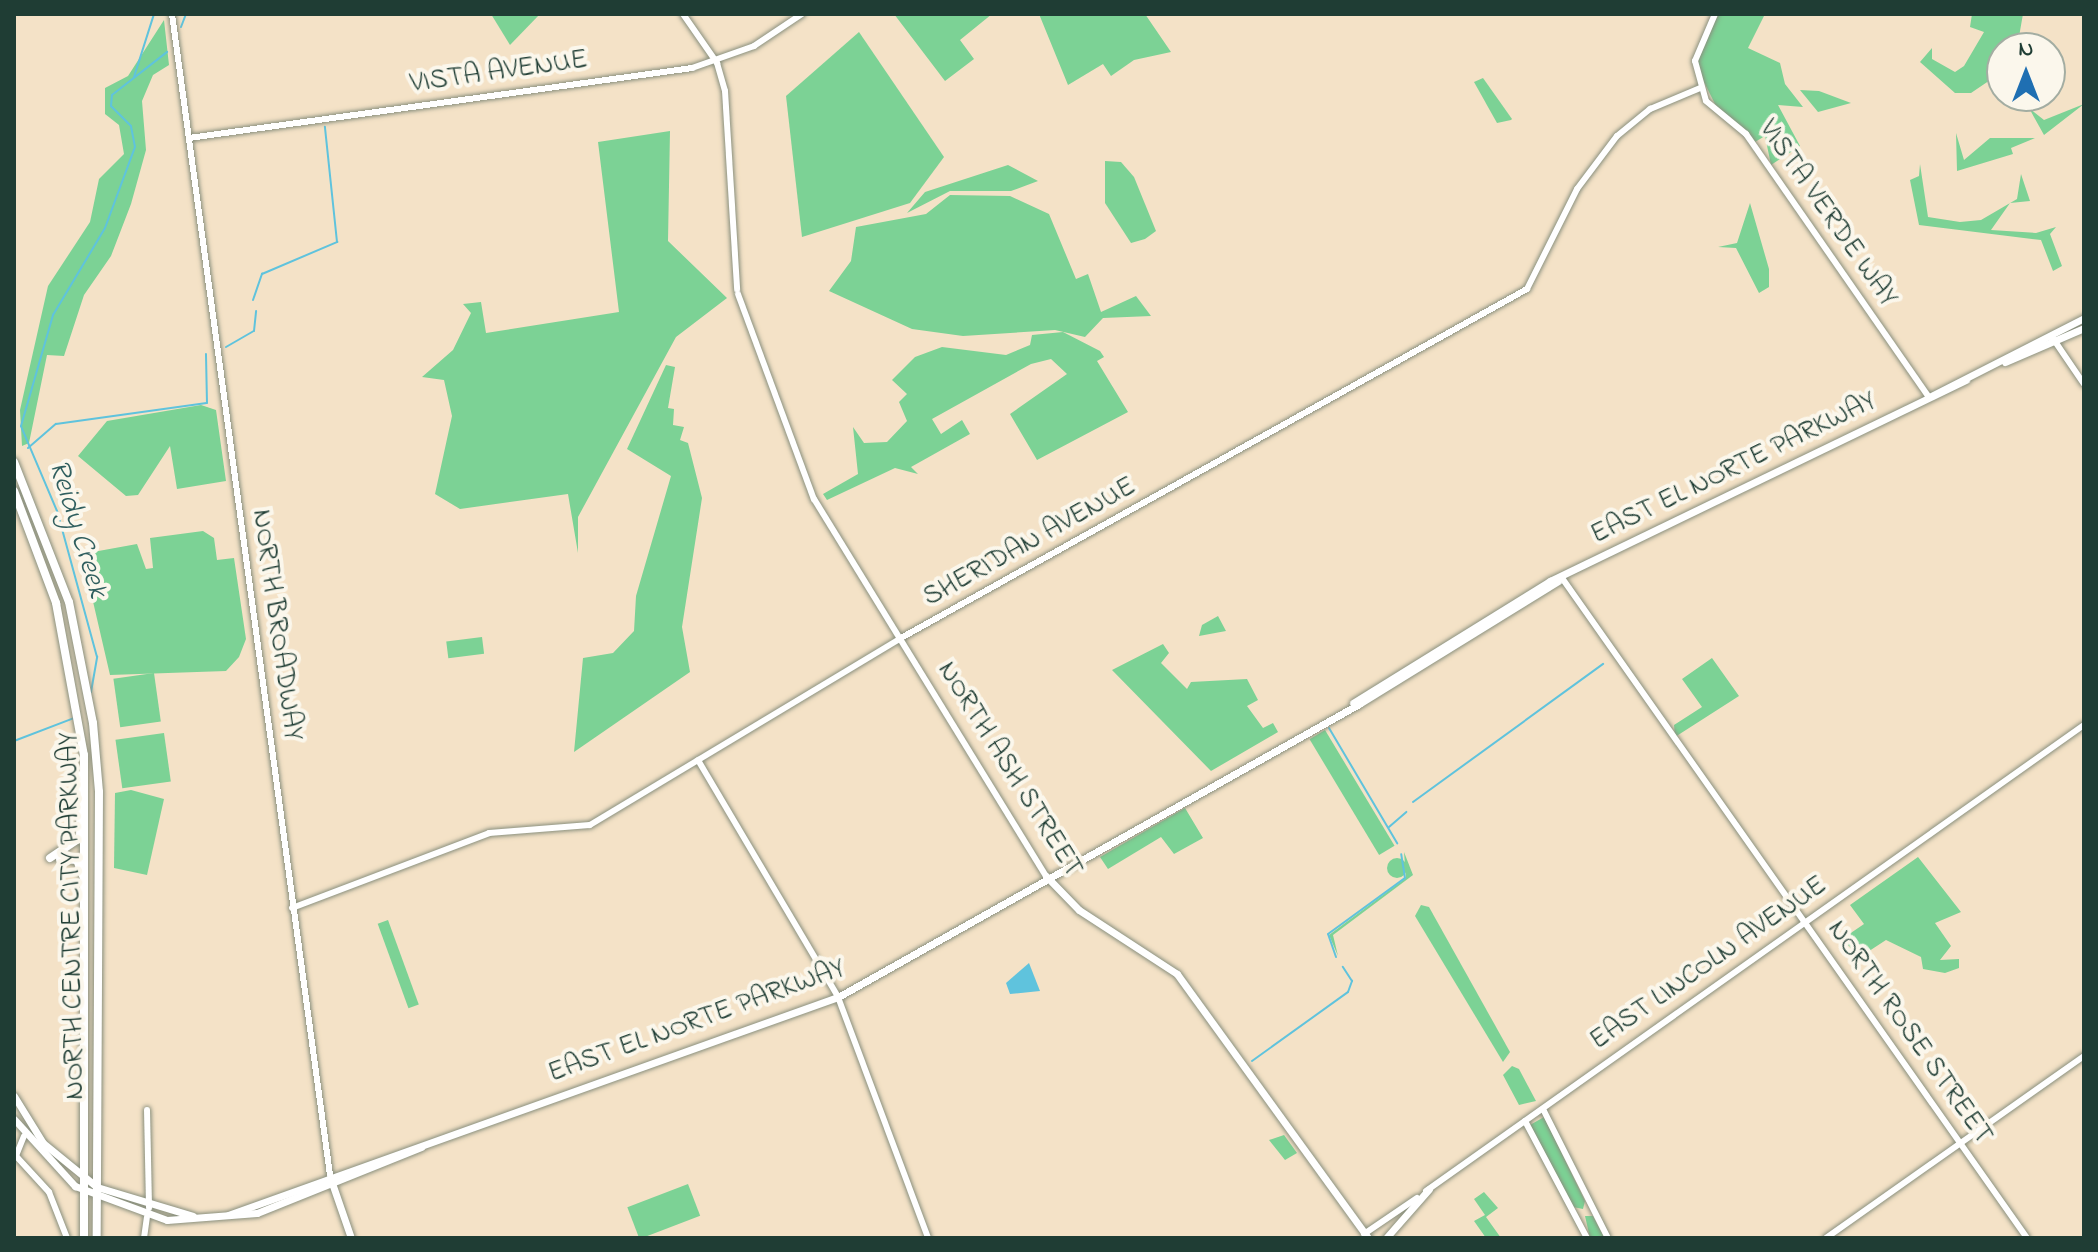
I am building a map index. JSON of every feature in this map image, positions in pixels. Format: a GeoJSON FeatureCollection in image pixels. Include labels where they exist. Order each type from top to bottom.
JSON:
{"type":"FeatureCollection","features":[{"type":"Feature","properties":{"kind":"highway","name":"NORTH CENTRE CITY PARKWAY"},"geometry":{"type":"LineString","coordinates":[[14,462],[69,602],[91,705],[99,792],[97,1238]]}},
{"type":"Feature","properties":{"kind":"highway","name":"NORTH CENTRE CITY PARKWAY"},"geometry":{"type":"LineString","coordinates":[[14,491],[56,603],[80,717],[84,755],[87,892],[84,1238]]}},
{"type":"Feature","properties":{"kind":"highway"},"geometry":{"type":"LineString","coordinates":[[84,755],[80,838],[51,860],[77,860],[87,892]]}},
{"type":"Feature","properties":{"kind":"main road","name":"EAST EL NORTE PARKWAY"},"geometry":{"type":"LineString","coordinates":[[228,1215],[330,1175],[421,1147],[838,997],[1353,703],[1433,648],[1560,580],[2052,338],[2084,318]]}},
{"type":"Feature","properties":{"kind":"main road","name":"EAST EL NORTE PARKWAY"},"geometry":{"type":"LineString","coordinates":[[2052,338],[2084,328]]}},
{"type":"Feature","properties":{"kind":"main road","name":"NORTH ASH STREET"},"geometry":{"type":"LineString","coordinates":[[1046,876],[1079,910],[1177,974],[1363,1237]]}},
{"type":"Feature","properties":{"kind":"main road"},"geometry":{"type":"LineString","coordinates":[[14,1096],[43,1143],[97,1187],[148,1212]]}},
{"type":"Feature","properties":{"kind":"main road"},"geometry":{"type":"LineString","coordinates":[[14,1119],[24,1136],[85,1192],[97,1199],[148,1212],[197,1218],[228,1215]]}},
{"type":"Feature","properties":{"kind":"main road","name":"EAST EL NORTE PARKWAY"},"geometry":{"type":"LineString","coordinates":[[228,1215],[257,1213],[421,1147]]}},
{"type":"Feature","properties":{"kind":"main road","name":"NORTH BROADWAY"},"geometry":{"type":"LineString","coordinates":[[330,1175],[351,1238]]}},
{"type":"Feature","properties":{"kind":"main road"},"geometry":{"type":"LineString","coordinates":[[1386,1238],[1429,1189]]}},
{"type":"Feature","properties":{"kind":"street","name":"NORTH BROADWAY"},"geometry":{"type":"LineString","coordinates":[[172,14],[330,1175]]}},
{"type":"Feature","properties":{"kind":"street","name":"NORTH ASH STREET"},"geometry":{"type":"LineString","coordinates":[[683,14],[717,63],[725,91],[738,292],[805,482],[1046,876]]}},
{"type":"Feature","properties":{"kind":"street","name":"VISTA AVENUE"},"geometry":{"type":"LineString","coordinates":[[189,138],[717,63],[802,14]]}},
{"type":"Feature","properties":{"kind":"street"},"geometry":{"type":"LineString","coordinates":[[1700,88],[1695,61],[1715,14]]}},
{"type":"Feature","properties":{"kind":"street","name":"VISTA VERDE WAY"},"geometry":{"type":"LineString","coordinates":[[1700,88],[1746,134],[1929,397]]}},
{"type":"Feature","properties":{"kind":"street","name":"SHERIDAN AVENUE"},"geometry":{"type":"LineString","coordinates":[[292,908],[489,833],[590,825],[901,638],[1527,289],[1585,175],[1617,136],[1650,109],[1700,88]]}},
{"type":"Feature","properties":{"kind":"street"},"geometry":{"type":"LineString","coordinates":[[2052,338],[2084,384]]}},
{"type":"Feature","properties":{"kind":"street","name":"NORTH ROSE STREET"},"geometry":{"type":"LineString","coordinates":[[1560,580],[2027,1238]]}},
{"type":"Feature","properties":{"kind":"street","name":"EAST LINCOLN AVENUE"},"geometry":{"type":"LineString","coordinates":[[1363,1237],[2084,725]]}},
{"type":"Feature","properties":{"kind":"street"},"geometry":{"type":"LineString","coordinates":[[698,760],[838,997],[928,1238]]}},
{"type":"Feature","properties":{"kind":"street"},"geometry":{"type":"LineString","coordinates":[[1826,1238],[2084,1056]]}},
{"type":"Feature","properties":{"kind":"street"},"geometry":{"type":"LineString","coordinates":[[1543,1109],[1608,1238]]}},
{"type":"Feature","properties":{"kind":"street"},"geometry":{"type":"LineString","coordinates":[[144,1238],[148,1212],[147,1110]]}},
{"type":"Feature","properties":{"kind":"street"},"geometry":{"type":"LineString","coordinates":[[1525,1121],[1587,1238]]}},
{"type":"Feature","properties":{"kind":"street"},"geometry":{"type":"LineString","coordinates":[[24,1136],[16,1156],[49,1192],[67,1238]]}},
{"type":"Feature","properties":{"kind":"green space"},"geometry":{"type":"Polygon","coordinates":[[[491,14],[540,14],[510,45],[491,14]]]}},
{"type":"Feature","properties":{"kind":"green space"},"geometry":{"type":"Polygon","coordinates":[[[894,14],[992,14],[960,40],[974,59],[945,81],[894,14]]]}},
{"type":"Feature","properties":{"kind":"green space"},"geometry":{"type":"Polygon","coordinates":[[[1039,14],[1145,14],[1171,52],[1134,60],[1111,76],[1103,64],[1068,85],[1039,14]]]}},
{"type":"Feature","properties":{"kind":"green space"},"geometry":{"type":"Polygon","coordinates":[[[1719,14],[1765,14],[1748,48],[1780,63],[1785,84],[1803,107],[1778,105],[1800,146],[1771,165],[1765,136],[1755,142],[1716,106],[1698,70],[1699,47],[1719,14]]]}},
{"type":"Feature","properties":{"kind":"green space"},"geometry":{"type":"Polygon","coordinates":[[[1972,14],[2023,14],[2020,32],[1986,32],[1986,83],[1971,93],[1955,93],[1920,62],[1932,48],[1932,59],[1955,72],[1964,66],[1984,32],[1970,27],[1972,14]]]}},
{"type":"Feature","properties":{"kind":"green space"},"geometry":{"type":"Polygon","coordinates":[[[164,20],[169,65],[153,75],[142,101],[146,150],[131,204],[111,256],[84,295],[64,356],[47,355],[29,443],[22,446],[20,410],[48,286],[90,222],[99,179],[124,154],[119,125],[105,114],[105,88],[128,76],[164,20]]]}},
{"type":"Feature","properties":{"kind":"green space"},"geometry":{"type":"Polygon","coordinates":[[[859,32],[944,157],[910,203],[802,237],[786,96],[859,32]]]}},
{"type":"Feature","properties":{"kind":"green space"},"geometry":{"type":"Polygon","coordinates":[[[1483,78],[1511,120],[1497,123],[1474,82],[1483,78]]]}},
{"type":"Feature","properties":{"kind":"green space"},"geometry":{"type":"Polygon","coordinates":[[[1800,90],[1819,91],[1851,103],[1818,112],[1800,90]]]}},
{"type":"Feature","properties":{"kind":"green space"},"geometry":{"type":"Polygon","coordinates":[[[2084,104],[2044,135],[2031,112],[2044,120],[2084,104]]]}},
{"type":"Feature","properties":{"kind":"green space"},"geometry":{"type":"Polygon","coordinates":[[[670,131],[668,241],[727,298],[676,337],[578,517],[578,553],[568,494],[460,509],[435,494],[452,416],[444,380],[422,377],[453,350],[471,313],[463,304],[481,302],[486,333],[619,312],[598,142],[670,131]]]}},
{"type":"Feature","properties":{"kind":"green space"},"geometry":{"type":"Polygon","coordinates":[[[1956,133],[1964,160],[1990,138],[2035,138],[2011,148],[2013,154],[1957,171],[1956,133]]]}},
{"type":"Feature","properties":{"kind":"green space"},"geometry":{"type":"Polygon","coordinates":[[[1105,161],[1121,162],[1134,177],[1156,231],[1145,239],[1131,243],[1105,203],[1105,161]]]}},
{"type":"Feature","properties":{"kind":"green space"},"geometry":{"type":"Polygon","coordinates":[[[1920,164],[1928,217],[1960,222],[1981,220],[2010,203],[1991,230],[2036,233],[2056,227],[2050,234],[2062,266],[2053,271],[2041,240],[1919,225],[1910,180],[1919,176],[1920,164]]]}},
{"type":"Feature","properties":{"kind":"green space"},"geometry":{"type":"Polygon","coordinates":[[[1008,165],[1038,181],[1011,191],[950,191],[907,213],[925,192],[1008,165]]]}},
{"type":"Feature","properties":{"kind":"green space"},"geometry":{"type":"Polygon","coordinates":[[[2021,174],[2030,201],[2010,203],[2017,199],[2021,174]]]}},
{"type":"Feature","properties":{"kind":"green space"},"geometry":{"type":"Polygon","coordinates":[[[950,195],[1010,196],[1049,214],[1076,279],[1088,274],[1101,312],[1136,296],[1151,316],[1103,318],[1085,337],[1055,330],[963,336],[912,329],[829,291],[851,261],[856,227],[926,214],[950,195]]]}},
{"type":"Feature","properties":{"kind":"green space"},"geometry":{"type":"Polygon","coordinates":[[[1750,203],[1769,269],[1769,287],[1759,293],[1736,248],[1718,247],[1737,243],[1750,203]]]}},
{"type":"Feature","properties":{"kind":"green space"},"geometry":{"type":"Polygon","coordinates":[[[1063,332],[1100,351],[1104,357],[1097,361],[1128,412],[1037,460],[1010,414],[1067,374],[1051,359],[1031,364],[932,419],[941,434],[962,420],[970,434],[911,467],[918,474],[895,468],[827,500],[823,494],[858,474],[853,427],[864,443],[887,442],[907,421],[899,402],[907,394],[892,380],[915,357],[942,347],[1006,355],[1030,345],[1032,335],[1063,332]]]}},
{"type":"Feature","properties":{"kind":"green space"},"geometry":{"type":"Polygon","coordinates":[[[666,365],[675,367],[668,408],[674,409],[673,425],[684,427],[680,440],[688,443],[702,498],[682,627],[690,672],[574,752],[583,658],[613,653],[634,631],[636,596],[671,476],[627,449],[666,365]]]}},
{"type":"Feature","properties":{"kind":"green space"},"geometry":{"type":"Polygon","coordinates":[[[201,405],[216,410],[226,481],[177,489],[170,446],[138,495],[126,496],[78,456],[107,421],[201,405]]]}},
{"type":"Feature","properties":{"kind":"green space"},"geometry":{"type":"Polygon","coordinates":[[[203,531],[214,538],[217,560],[234,558],[246,639],[239,657],[226,671],[110,675],[82,554],[137,544],[146,569],[153,568],[150,538],[203,531]]]}},
{"type":"Feature","properties":{"kind":"green space"},"geometry":{"type":"Polygon","coordinates":[[[1218,616],[1226,631],[1199,636],[1202,625],[1218,616]]]}},
{"type":"Feature","properties":{"kind":"green space"},"geometry":{"type":"Polygon","coordinates":[[[482,637],[484,654],[448,658],[446,641],[482,637]]]}},
{"type":"Feature","properties":{"kind":"green space"},"geometry":{"type":"Polygon","coordinates":[[[1163,644],[1169,653],[1161,663],[1187,689],[1191,682],[1247,679],[1258,700],[1247,706],[1263,728],[1273,723],[1278,732],[1211,771],[1112,670],[1163,644]]]}},
{"type":"Feature","properties":{"kind":"green space"},"geometry":{"type":"Polygon","coordinates":[[[1712,658],[1739,696],[1675,737],[1674,725],[1702,707],[1682,679],[1712,658]]]}},
{"type":"Feature","properties":{"kind":"green space"},"geometry":{"type":"Polygon","coordinates":[[[154,673],[161,722],[120,727],[113,679],[154,673]]]}},
{"type":"Feature","properties":{"kind":"green space"},"geometry":{"type":"Polygon","coordinates":[[[1325,730],[1395,846],[1379,855],[1310,739],[1325,730]]]}},
{"type":"Feature","properties":{"kind":"green space"},"geometry":{"type":"Polygon","coordinates":[[[164,733],[171,782],[122,788],[115,740],[164,733]]]}},
{"type":"Feature","properties":{"kind":"green space"},"geometry":{"type":"Polygon","coordinates":[[[131,790],[164,799],[147,875],[114,868],[115,793],[131,790]]]}},
{"type":"Feature","properties":{"kind":"green space"},"geometry":{"type":"Polygon","coordinates":[[[1185,808],[1203,838],[1174,854],[1161,837],[1108,869],[1100,857],[1185,808]]]}},
{"type":"Feature","properties":{"kind":"green space"},"geometry":{"type":"Polygon","coordinates":[[[1404,852],[1413,875],[1333,935],[1338,956],[1329,935],[1406,878],[1404,852]]]}},
{"type":"Feature","properties":{"kind":"green space"},"geometry":{"type":"Polygon","coordinates":[[[1918,857],[1961,912],[1935,923],[1951,946],[1940,960],[1959,959],[1959,968],[1945,973],[1923,969],[1921,957],[1886,940],[1860,957],[1842,939],[1864,924],[1850,905],[1918,857]]]}},
{"type":"Feature","properties":{"kind":"green space"},"geometry":{"type":"Polygon","coordinates":[[[1397,858],[1404,861],[1407,868],[1404,875],[1397,878],[1390,875],[1387,868],[1390,861],[1397,858]]]}},
{"type":"Feature","properties":{"kind":"green space"},"geometry":{"type":"Polygon","coordinates":[[[1421,905],[1429,907],[1510,1052],[1503,1062],[1415,916],[1421,905]]]}},
{"type":"Feature","properties":{"kind":"green space"},"geometry":{"type":"Polygon","coordinates":[[[388,920],[419,1005],[408,1008],[378,924],[388,920]]]}},
{"type":"Feature","properties":{"kind":"green space"},"geometry":{"type":"Polygon","coordinates":[[[1512,1066],[1519,1069],[1536,1101],[1519,1105],[1503,1075],[1512,1066]]]}},
{"type":"Feature","properties":{"kind":"green space"},"geometry":{"type":"Polygon","coordinates":[[[1544,1117],[1585,1201],[1583,1209],[1573,1207],[1530,1125],[1544,1117]]]}},
{"type":"Feature","properties":{"kind":"green space"},"geometry":{"type":"Polygon","coordinates":[[[1284,1135],[1297,1153],[1285,1160],[1269,1140],[1284,1135]]]}},
{"type":"Feature","properties":{"kind":"green space"},"geometry":{"type":"Polygon","coordinates":[[[688,1184],[700,1216],[639,1238],[627,1207],[688,1184]]]}},
{"type":"Feature","properties":{"kind":"green space"},"geometry":{"type":"Polygon","coordinates":[[[1484,1192],[1498,1208],[1486,1217],[1501,1238],[1486,1238],[1474,1221],[1485,1215],[1474,1199],[1484,1192]]]}},
{"type":"Feature","properties":{"kind":"green space"},"geometry":{"type":"Polygon","coordinates":[[[1585,1216],[1593,1216],[1605,1238],[1590,1238],[1585,1216]]]}},
{"type":"Feature","properties":{"kind":"water"},"geometry":{"type":"Polygon","coordinates":[[[1029,963],[1040,991],[1010,994],[1006,983],[1029,963]]]}},
{"type":"Feature","properties":{"kind":"waterway"},"geometry":{"type":"LineString","coordinates":[[134,77],[154,14]]}},
{"type":"Feature","properties":{"kind":"waterway","name":"Reidy Creek"},"geometry":{"type":"LineString","coordinates":[[181,27],[186,14]]}},
{"type":"Feature","properties":{"kind":"waterway","name":"Reidy Creek"},"geometry":{"type":"LineString","coordinates":[[91,692],[97,657],[57,511],[21,426],[53,315],[105,228],[135,147],[131,126],[111,106],[112,95],[167,52]]}},
{"type":"Feature","properties":{"kind":"waterway"},"geometry":{"type":"LineString","coordinates":[[253,300],[262,274],[337,242],[325,127]]}},
{"type":"Feature","properties":{"kind":"waterway"},"geometry":{"type":"LineString","coordinates":[[226,347],[254,331],[256,311]]}},
{"type":"Feature","properties":{"kind":"waterway"},"geometry":{"type":"LineString","coordinates":[[28,448],[56,424],[207,403],[206,354]]}},
{"type":"Feature","properties":{"kind":"waterway"},"geometry":{"type":"LineString","coordinates":[[1413,802],[1603,664]]}},
{"type":"Feature","properties":{"kind":"waterway","name":"Reidy Creek"},"geometry":{"type":"LineString","coordinates":[[14,741],[74,718]]}},
{"type":"Feature","properties":{"kind":"waterway"},"geometry":{"type":"LineString","coordinates":[[1329,728],[1397,843]]}},
{"type":"Feature","properties":{"kind":"waterway"},"geometry":{"type":"LineString","coordinates":[[1389,827],[1406,812]]}},
{"type":"Feature","properties":{"kind":"waterway"},"geometry":{"type":"LineString","coordinates":[[1336,957],[1328,934],[1405,878],[1401,854]]}},
{"type":"Feature","properties":{"kind":"waterway"},"geometry":{"type":"LineString","coordinates":[[1252,1061],[1348,992],[1352,981],[1343,967]]}}]}
